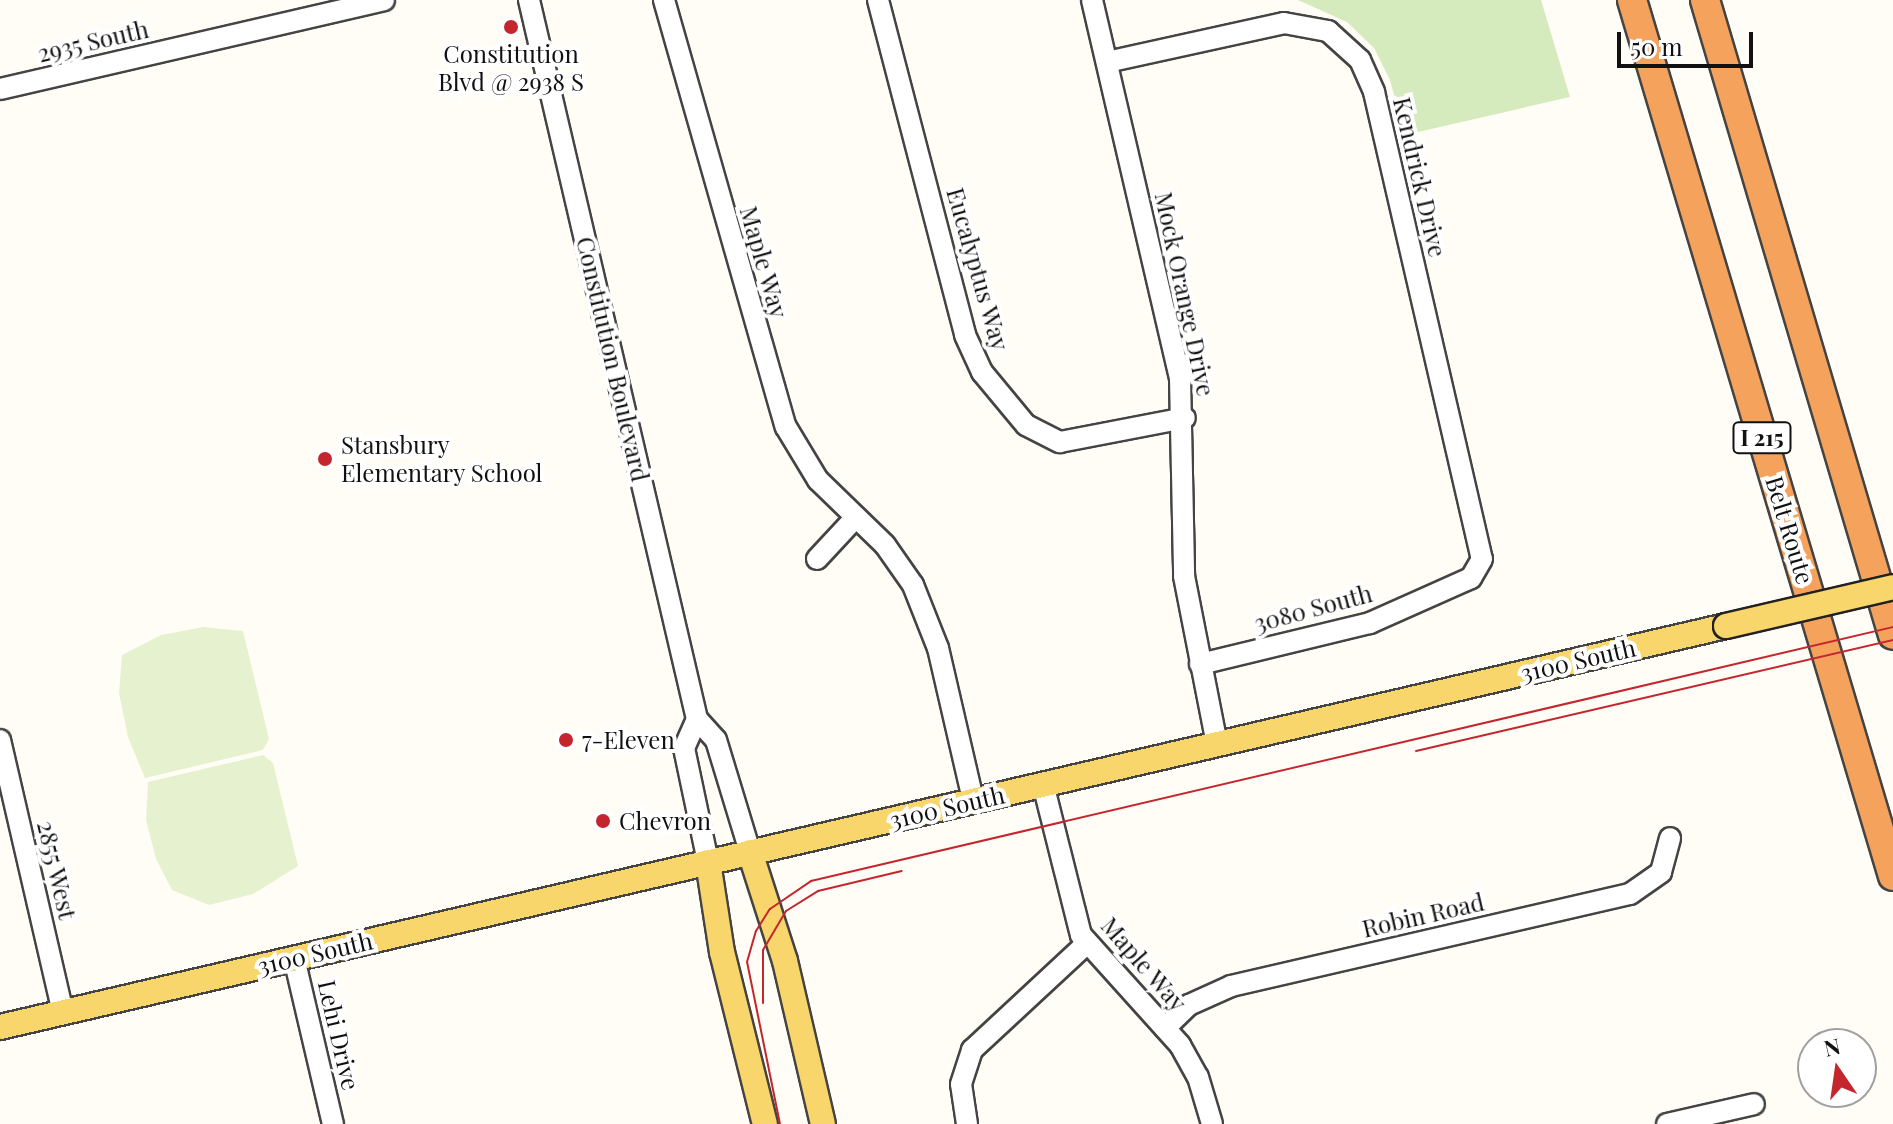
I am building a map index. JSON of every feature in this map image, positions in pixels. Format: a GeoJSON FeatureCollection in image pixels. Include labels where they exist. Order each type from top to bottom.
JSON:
{"type":"FeatureCollection","features":[{"type":"Feature","properties":{"kind":"highway","name":"Belt Route"},"geometry":{"type":"LineString","coordinates":[[1632,0],[1893,876]]}},
{"type":"Feature","properties":{"kind":"highway","name":"I 215"},"geometry":{"type":"LineString","coordinates":[[1705,0],[1893,635]]}},
{"type":"Feature","properties":{"kind":"main road","name":"3100 South"},"geometry":{"type":"LineString","coordinates":[[0,1027],[1893,587]]}},
{"type":"Feature","properties":{"kind":"main road","name":"Constitution Boulevard"},"geometry":{"type":"LineString","coordinates":[[750,852],[785,961],[823,1124]]}},
{"type":"Feature","properties":{"kind":"main road"},"geometry":{"type":"LineString","coordinates":[[708,862],[722,952],[765,1124]]}},
{"type":"Feature","properties":{"kind":"street","name":"2935 South"},"geometry":{"type":"LineString","coordinates":[[0,89],[384,0]]}},
{"type":"Feature","properties":{"kind":"street","name":"Constitution Boulevard"},"geometry":{"type":"LineString","coordinates":[[529,0],[697,719],[716,740],[750,852]]}},
{"type":"Feature","properties":{"kind":"street","name":"Maple Way"},"geometry":{"type":"LineString","coordinates":[[664,0],[779,407],[806,463],[900,564],[931,623],[973,800]]}},
{"type":"Feature","properties":{"kind":"street","name":"Eucalyptus Way"},"geometry":{"type":"LineString","coordinates":[[878,0],[965,335],[982,372],[1026,425],[1060,442],[1185,418]]}},
{"type":"Feature","properties":{"kind":"street","name":"Mock Orange Drive"},"geometry":{"type":"LineString","coordinates":[[1092,0],[1185,418],[1184,576],[1217,744]]}},
{"type":"Feature","properties":{"kind":"street","name":"Kendrick Drive"},"geometry":{"type":"LineString","coordinates":[[1107,62],[1284,23],[1328,31],[1360,60],[1374,92],[1482,559],[1479,571]]}},
{"type":"Feature","properties":{"kind":"street"},"geometry":{"type":"LineString","coordinates":[[817,559],[856,517]]}},
{"type":"Feature","properties":{"kind":"street","name":"3080 South"},"geometry":{"type":"LineString","coordinates":[[1200,664],[1370,623],[1479,571]]}},
{"type":"Feature","properties":{"kind":"street"},"geometry":{"type":"LineString","coordinates":[[697,719],[684,748],[708,862]]}},
{"type":"Feature","properties":{"kind":"street","name":"2855 West"},"geometry":{"type":"LineString","coordinates":[[0,740],[63,1012]]}},
{"type":"Feature","properties":{"kind":"street","name":"Maple Way"},"geometry":{"type":"LineString","coordinates":[[1043,784],[1086,944],[1165,1028],[1194,1069],[1212,1124]]}},
{"type":"Feature","properties":{"kind":"street","name":"Robin Road"},"geometry":{"type":"LineString","coordinates":[[1165,1028],[1189,1005],[1231,986],[1630,894],[1661,872],[1670,838]]}},
{"type":"Feature","properties":{"kind":"street"},"geometry":{"type":"LineString","coordinates":[[967,1124],[961,1084],[972,1050],[1086,944]]}},
{"type":"Feature","properties":{"kind":"street","name":"Lehi Drive"},"geometry":{"type":"LineString","coordinates":[[294,958],[333,1124]]}},
{"type":"Feature","properties":{"kind":"street"},"geometry":{"type":"LineString","coordinates":[[1673,1123],[1754,1104]]}},
{"type":"Feature","properties":{"kind":"green space"},"geometry":{"type":"Polygon","coordinates":[[[1298,0],[1541,0],[1570,97],[1405,135],[1390,80],[1374,48],[1347,22],[1298,0]]]}},
{"type":"Feature","properties":{"kind":"green space"},"geometry":{"type":"Polygon","coordinates":[[[204,627],[243,631],[269,739],[263,750],[145,778],[128,737],[119,693],[122,655],[161,635],[204,627]]]}},
{"type":"Feature","properties":{"kind":"green space"},"geometry":{"type":"Polygon","coordinates":[[[263,755],[273,763],[298,866],[253,894],[209,905],[172,890],[156,859],[146,820],[148,782],[263,755]]]}},
{"type":"Feature","properties":{"kind":"tram line"},"geometry":{"type":"LineString","coordinates":[[780,1124],[747,962],[756,931],[770,909],[811,881],[1893,627]]}},
{"type":"Feature","properties":{"kind":"tram line"},"geometry":{"type":"LineString","coordinates":[[1416,751],[1893,640]]}},
{"type":"Feature","properties":{"kind":"tram line"},"geometry":{"type":"LineString","coordinates":[[763,1003],[763,950],[786,911],[818,891],[902,871]]}},
{"type":"Feature","properties":{"kind":"place","name":"Constitution Blvd @ 2938 S"},"geometry":{"type":"Point","coordinates":[511,27]}},
{"type":"Feature","properties":{"kind":"place","name":"Stansbury Elementary School"},"geometry":{"type":"Point","coordinates":[325,459]}},
{"type":"Feature","properties":{"kind":"place","name":"7-Eleven"},"geometry":{"type":"Point","coordinates":[566,740]}},
{"type":"Feature","properties":{"kind":"place","name":"Chevron"},"geometry":{"type":"Point","coordinates":[603,821]}}]}
